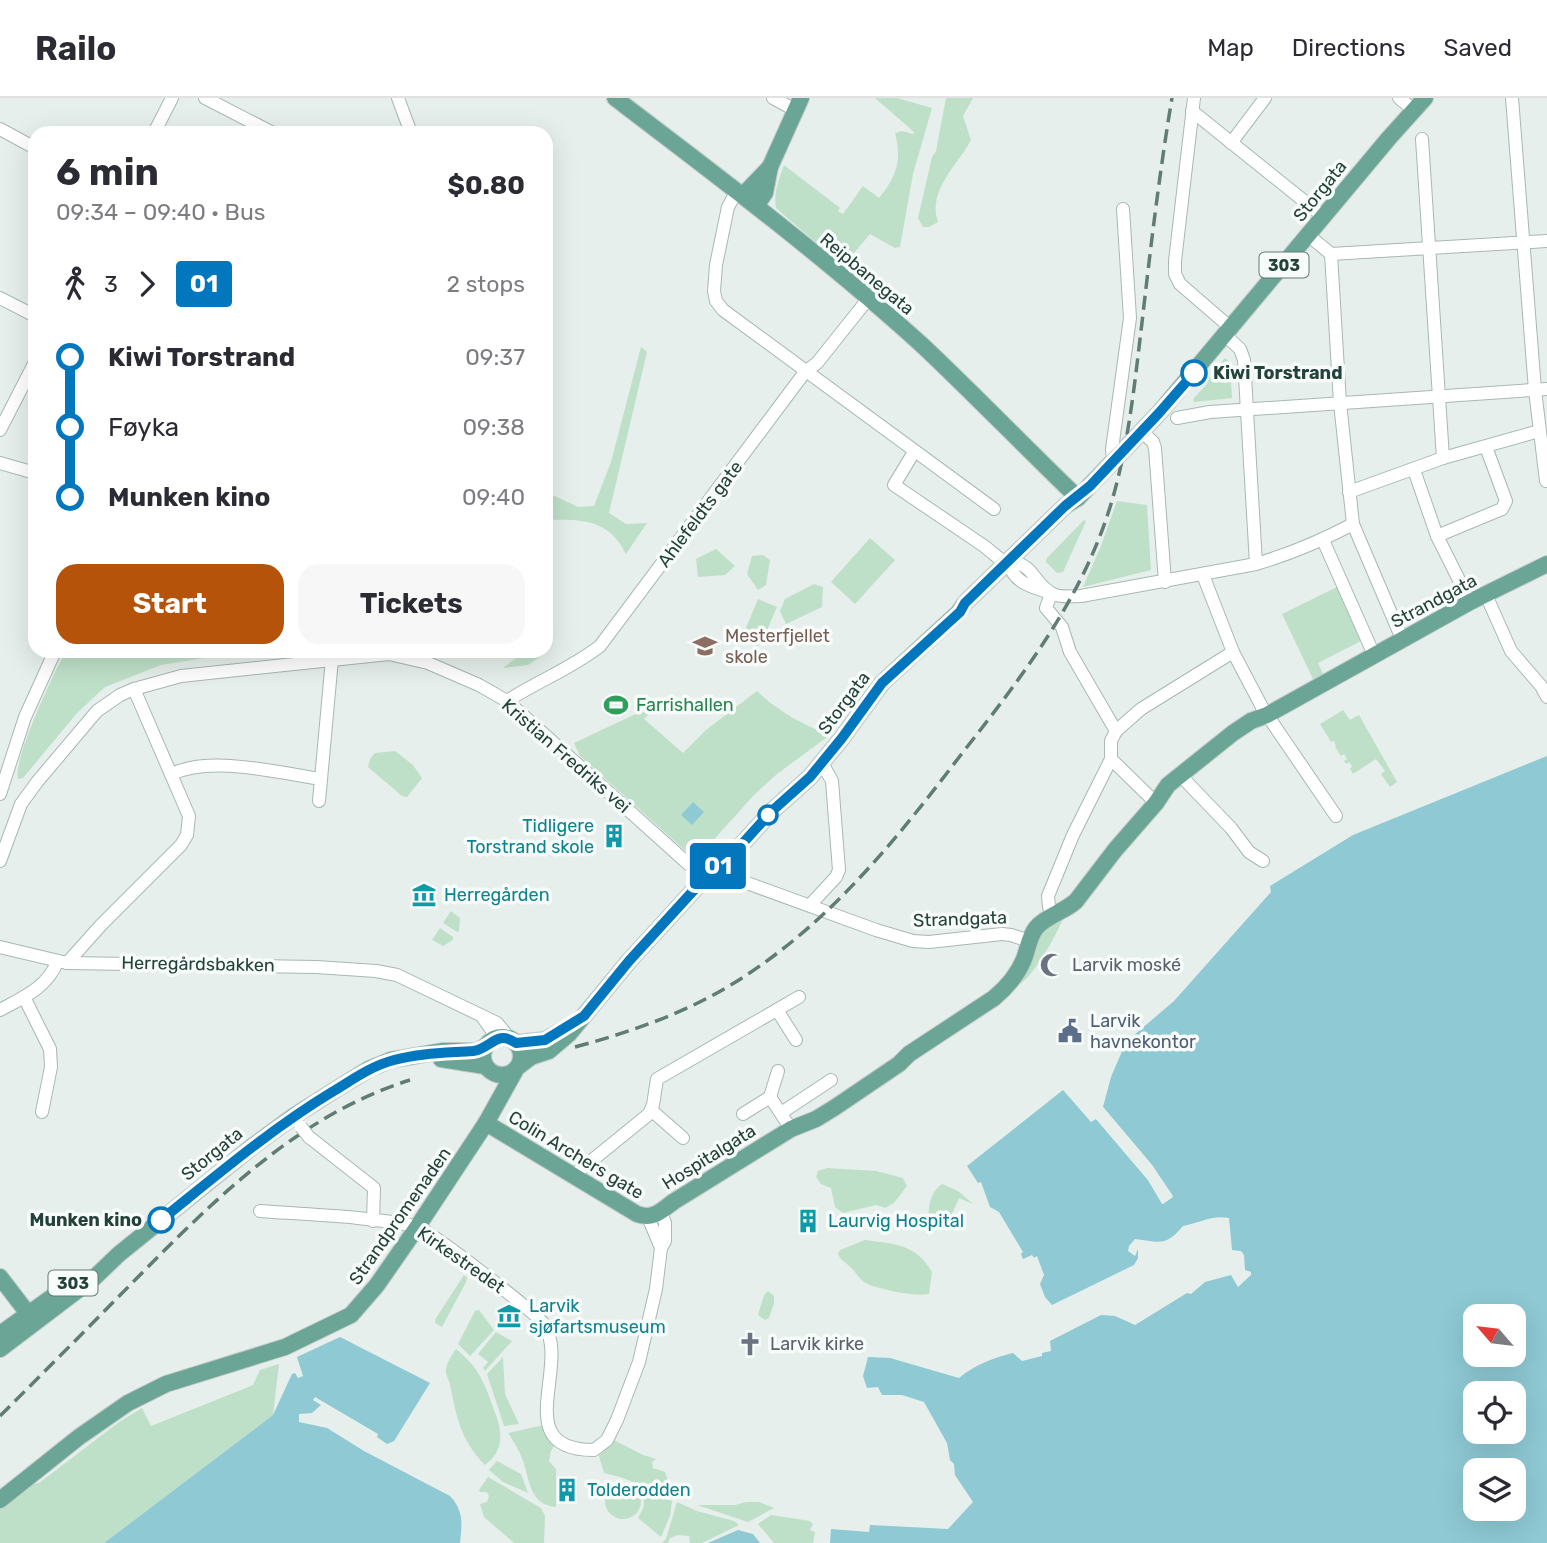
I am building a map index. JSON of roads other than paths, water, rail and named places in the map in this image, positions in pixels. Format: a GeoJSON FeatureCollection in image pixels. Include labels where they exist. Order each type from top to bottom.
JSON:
{"type":"FeatureCollection","features":[{"type":"Feature","properties":{"kind":"main road","name":"Reipbanegata"},"geometry":{"type":"LineString","coordinates":[[615,98],[745,197],[868,299],[976,397],[1078,498]]}},
{"type":"Feature","properties":{"kind":"main road"},"geometry":{"type":"LineString","coordinates":[[745,197],[765,193],[770,167],[798,104]]}},
{"type":"Feature","properties":{"kind":"main road","name":"Storgata"},"geometry":{"type":"LineString","coordinates":[[517,1069],[531,1058],[549,1051],[569,1034],[629,961],[710,873],[725,848],[773,796],[821,761],[842,738],[882,683],[960,612],[965,603],[1012,565],[1071,511],[1078,498],[1142,432],[1420,104]]}},
{"type":"Feature","properties":{"kind":"main road","name":"Strandgata"},"geometry":{"type":"LineString","coordinates":[[1029,941],[1036,929],[1053,914],[1068,908],[1076,901],[1156,803],[1160,793],[1183,779],[1233,733],[1470,602],[1547,564]]}},
{"type":"Feature","properties":{"kind":"main road","name":"Hospitalgata"},"geometry":{"type":"LineString","coordinates":[[654,1214],[791,1129],[867,1075],[895,1058],[909,1054],[977,1011],[1002,991],[1023,963],[1029,941]]}},
{"type":"Feature","properties":{"kind":"main road","name":"Storgata"},"geometry":{"type":"LineString","coordinates":[[513,1041],[545,1040],[584,1016]]}},
{"type":"Feature","properties":{"kind":"main road","name":"303"},"geometry":{"type":"LineString","coordinates":[[489,1043],[498,1038],[513,1041]]}},
{"type":"Feature","properties":{"kind":"main road"},"geometry":{"type":"LineString","coordinates":[[513,1041],[521,1054],[517,1069]]}},
{"type":"Feature","properties":{"kind":"main road"},"geometry":{"type":"LineString","coordinates":[[487,1068],[484,1052],[489,1043]]}},
{"type":"Feature","properties":{"kind":"main road","name":"Storgata"},"geometry":{"type":"LineString","coordinates":[[0,1334],[31,1318],[119,1254],[293,1116],[369,1069],[391,1060],[443,1051],[477,1051],[489,1043]]}},
{"type":"Feature","properties":{"kind":"main road","name":"Storgata"},"geometry":{"type":"LineString","coordinates":[[334,1090],[420,1061],[443,1059],[487,1068]]}},
{"type":"Feature","properties":{"kind":"main road","name":"303"},"geometry":{"type":"LineString","coordinates":[[487,1068],[502,1076],[517,1069]]}},
{"type":"Feature","properties":{"kind":"main road","name":"Strandpromenaden"},"geometry":{"type":"LineString","coordinates":[[487,1068],[492,1081],[488,1120]]}},
{"type":"Feature","properties":{"kind":"main road","name":"Strandpromenaden"},"geometry":{"type":"LineString","coordinates":[[0,1500],[128,1402],[166,1384],[285,1347],[351,1315],[377,1285],[418,1226],[488,1120],[517,1069]]}},
{"type":"Feature","properties":{"kind":"main road","name":"Colin Archers gate"},"geometry":{"type":"LineString","coordinates":[[488,1120],[637,1214],[654,1214]]}},
{"type":"Feature","properties":{"kind":"main road"},"geometry":{"type":"LineString","coordinates":[[0,1278],[31,1318]]}},
{"type":"Feature","properties":{"kind":"main road","name":"Storgata"},"geometry":{"type":"LineString","coordinates":[[0,1349],[31,1318]]}},
{"type":"Feature","properties":{"kind":"street"},"geometry":{"type":"LineString","coordinates":[[158,126],[172,98]]}},
{"type":"Feature","properties":{"kind":"street"},"geometry":{"type":"LineString","coordinates":[[205,98],[259,126]]}},
{"type":"Feature","properties":{"kind":"street"},"geometry":{"type":"LineString","coordinates":[[398,98],[408,126]]}},
{"type":"Feature","properties":{"kind":"street"},"geometry":{"type":"LineString","coordinates":[[774,98],[798,104]]}},
{"type":"Feature","properties":{"kind":"street"},"geometry":{"type":"LineString","coordinates":[[1231,142],[1265,98]]}},
{"type":"Feature","properties":{"kind":"street"},"geometry":{"type":"LineString","coordinates":[[1399,98],[1420,104]]}},
{"type":"Feature","properties":{"kind":"street"},"geometry":{"type":"LineString","coordinates":[[1512,98],[1523,242],[1541,389],[1539,431],[1546,481]]}},
{"type":"Feature","properties":{"kind":"street"},"geometry":{"type":"LineString","coordinates":[[1193,105],[1231,142],[1324,217]]}},
{"type":"Feature","properties":{"kind":"street"},"geometry":{"type":"LineString","coordinates":[[1193,105],[1175,274],[1180,284],[1228,332],[1244,360],[1256,564]]}},
{"type":"Feature","properties":{"kind":"street"},"geometry":{"type":"LineString","coordinates":[[0,130],[28,144]]}},
{"type":"Feature","properties":{"kind":"street"},"geometry":{"type":"LineString","coordinates":[[1422,139],[1443,458]]}},
{"type":"Feature","properties":{"kind":"street"},"geometry":{"type":"LineString","coordinates":[[745,197],[728,206],[716,265],[716,301],[723,310],[994,509]]}},
{"type":"Feature","properties":{"kind":"street"},"geometry":{"type":"LineString","coordinates":[[1113,461],[1112,449],[1130,318],[1123,209]]}},
{"type":"Feature","properties":{"kind":"street"},"geometry":{"type":"LineString","coordinates":[[1308,236],[1331,254],[1547,241]]}},
{"type":"Feature","properties":{"kind":"street"},"geometry":{"type":"LineString","coordinates":[[1331,254],[1340,403],[1353,524],[1402,639]]}},
{"type":"Feature","properties":{"kind":"street"},"geometry":{"type":"LineString","coordinates":[[0,298],[28,312]]}},
{"type":"Feature","properties":{"kind":"street","name":"Ahlefeldts gate"},"geometry":{"type":"LineString","coordinates":[[507,701],[531,685],[582,660],[600,646],[805,372],[817,363],[868,299]]}},
{"type":"Feature","properties":{"kind":"street"},"geometry":{"type":"LineString","coordinates":[[0,430],[28,376]]}},
{"type":"Feature","properties":{"kind":"street"},"geometry":{"type":"LineString","coordinates":[[1177,418],[1210,412],[1541,389]]}},
{"type":"Feature","properties":{"kind":"street"},"geometry":{"type":"LineString","coordinates":[[1349,492],[1443,458],[1539,431]]}},
{"type":"Feature","properties":{"kind":"street"},"geometry":{"type":"LineString","coordinates":[[1142,432],[1153,442],[1155,448],[1165,582]]}},
{"type":"Feature","properties":{"kind":"street"},"geometry":{"type":"LineString","coordinates":[[1437,536],[1506,506],[1486,447]]}},
{"type":"Feature","properties":{"kind":"street"},"geometry":{"type":"LineString","coordinates":[[914,452],[894,485],[1012,565],[1021,582],[1065,596],[1165,582],[1256,564],[1323,540],[1353,524]]}},
{"type":"Feature","properties":{"kind":"street"},"geometry":{"type":"LineString","coordinates":[[0,463],[28,471]]}},
{"type":"Feature","properties":{"kind":"street"},"geometry":{"type":"LineString","coordinates":[[1414,470],[1437,536],[1470,602]]}},
{"type":"Feature","properties":{"kind":"street"},"geometry":{"type":"LineString","coordinates":[[1323,540],[1374,655]]}},
{"type":"Feature","properties":{"kind":"street"},"geometry":{"type":"LineString","coordinates":[[1203,575],[1233,652],[1267,715],[1336,816]]}},
{"type":"Feature","properties":{"kind":"street"},"geometry":{"type":"LineString","coordinates":[[1051,593],[1046,608],[1062,627],[1070,652],[1116,731]]}},
{"type":"Feature","properties":{"kind":"street"},"geometry":{"type":"LineString","coordinates":[[1486,595],[1511,651],[1547,697]]}},
{"type":"Feature","properties":{"kind":"street"},"geometry":{"type":"LineString","coordinates":[[1053,914],[1048,896],[1073,835],[1111,759],[1111,741],[1116,731],[1141,709],[1233,652]]}},
{"type":"Feature","properties":{"kind":"street"},"geometry":{"type":"LineString","coordinates":[[21,803],[0,795],[25,717],[52,658]]}},
{"type":"Feature","properties":{"kind":"street","name":"Kristian Fredriks vei"},"geometry":{"type":"LineString","coordinates":[[0,862],[21,803],[97,711],[120,695],[181,676],[343,658]]}},
{"type":"Feature","properties":{"kind":"street","name":"Kristian Fredriks vei"},"geometry":{"type":"LineString","coordinates":[[409,658],[428,663],[479,685],[507,701],[710,873]]}},
{"type":"Feature","properties":{"kind":"street"},"geometry":{"type":"LineString","coordinates":[[319,801],[332,659]]}},
{"type":"Feature","properties":{"kind":"street"},"geometry":{"type":"LineString","coordinates":[[0,1010],[46,982],[62,962],[181,845],[187,835],[189,816],[134,689]]}},
{"type":"Feature","properties":{"kind":"street"},"geometry":{"type":"LineString","coordinates":[[1111,759],[1156,803]]}},
{"type":"Feature","properties":{"kind":"street"},"geometry":{"type":"LineString","coordinates":[[810,905],[836,877],[839,870],[832,781],[821,761]]}},
{"type":"Feature","properties":{"kind":"street"},"geometry":{"type":"LineString","coordinates":[[172,774],[184,768],[228,766],[321,779]]}},
{"type":"Feature","properties":{"kind":"street"},"geometry":{"type":"LineString","coordinates":[[1183,779],[1231,828],[1249,852],[1263,861]]}},
{"type":"Feature","properties":{"kind":"street","name":"Strandgata"},"geometry":{"type":"LineString","coordinates":[[710,873],[725,875],[913,941],[929,942],[1002,934],[1029,941]]}},
{"type":"Feature","properties":{"kind":"street","name":"Herregårdsbakken"},"geometry":{"type":"LineString","coordinates":[[0,947],[62,962],[351,968],[397,975],[498,1023],[513,1041]]}},
{"type":"Feature","properties":{"kind":"street"},"geometry":{"type":"LineString","coordinates":[[24,997],[50,1049],[51,1067],[42,1112]]}},
{"type":"Feature","properties":{"kind":"street"},"geometry":{"type":"LineString","coordinates":[[574,1175],[651,1110],[657,1079],[799,997]]}},
{"type":"Feature","properties":{"kind":"street"},"geometry":{"type":"LineString","coordinates":[[777,1010],[796,1040]]}},
{"type":"Feature","properties":{"kind":"street"},"geometry":{"type":"LineString","coordinates":[[483,1018],[493,1032],[489,1043]]}},
{"type":"Feature","properties":{"kind":"street"},"geometry":{"type":"LineString","coordinates":[[778,1071],[770,1097],[791,1129]]}},
{"type":"Feature","properties":{"kind":"street"},"geometry":{"type":"LineString","coordinates":[[781,1113],[831,1080]]}},
{"type":"Feature","properties":{"kind":"street","name":"Hospitalgata"},"geometry":{"type":"LineString","coordinates":[[743,1114],[770,1097]]}},
{"type":"Feature","properties":{"kind":"street"},"geometry":{"type":"LineString","coordinates":[[651,1110],[683,1138]]}},
{"type":"Feature","properties":{"kind":"street"},"geometry":{"type":"LineString","coordinates":[[303,1129],[374,1188],[373,1221]]}},
{"type":"Feature","properties":{"kind":"street","name":"Kirkestredet"},"geometry":{"type":"LineString","coordinates":[[260,1211],[418,1226],[538,1319],[548,1332],[551,1345],[547,1422],[552,1435],[567,1446],[594,1450],[607,1440],[639,1362],[656,1289],[661,1248],[654,1214]]}},
{"type":"Feature","properties":{"kind":"water"},"geometry":{"type":"Polygon","coordinates":[[[1547,756],[1547,1543],[830,1543],[831,1529],[869,1532],[870,1525],[948,1529],[973,1502],[955,1475],[947,1443],[924,1402],[902,1395],[882,1395],[878,1387],[867,1388],[863,1376],[868,1357],[890,1358],[959,1378],[978,1365],[1013,1353],[1022,1361],[1042,1356],[1042,1353],[1051,1351],[1050,1341],[1101,1315],[1115,1316],[1135,1325],[1187,1293],[1191,1294],[1205,1282],[1231,1275],[1238,1287],[1251,1275],[1251,1272],[1245,1270],[1244,1255],[1241,1251],[1232,1250],[1229,1218],[1217,1218],[1183,1226],[1167,1240],[1157,1242],[1135,1239],[1128,1251],[1135,1256],[1138,1249],[1138,1258],[1134,1265],[1052,1305],[1045,1297],[1040,1284],[1044,1275],[1037,1256],[1023,1259],[1023,1252],[999,1212],[990,1207],[981,1182],[978,1183],[967,1166],[1063,1090],[1091,1122],[1096,1119],[1148,1180],[1162,1204],[1173,1196],[1152,1165],[1103,1107],[1111,1077],[1126,1042],[1174,1001],[1271,892],[1270,886],[1353,835],[1547,756]]]}},
{"type":"Feature","properties":{"kind":"water"},"geometry":{"type":"Polygon","coordinates":[[[693,802],[704,812],[692,825],[681,815],[693,802]]]}},
{"type":"Feature","properties":{"kind":"water"},"geometry":{"type":"Polygon","coordinates":[[[340,1337],[430,1383],[394,1441],[387,1444],[377,1437],[378,1434],[315,1397],[313,1400],[321,1405],[312,1413],[299,1414],[299,1422],[327,1428],[364,1451],[450,1496],[460,1512],[460,1543],[104,1543],[273,1415],[292,1374],[295,1373],[298,1378],[303,1376],[297,1357],[340,1337]]]}},
{"type":"Feature","properties":{"kind":"water"},"geometry":{"type":"Polygon","coordinates":[[[738,1530],[753,1534],[760,1543],[708,1543],[738,1530]]]}},
{"type":"Feature","properties":{"kind":"railway"},"geometry":{"type":"LineString","coordinates":[[575,1047],[644,1026],[710,997],[782,950],[811,925],[864,873],[914,815],[1048,637],[1084,573],[1099,539],[1122,461],[1172,98]]}},
{"type":"Feature","properties":{"kind":"railway"},"geometry":{"type":"LineString","coordinates":[[0,1416],[228,1190],[295,1137],[331,1115],[370,1095],[410,1080]]}},
{"type":"Feature","properties":{"kind":"place","name":"Kiwi Torstrand"},"geometry":{"type":"Point","coordinates":[1194,373]}},
{"type":"Feature","properties":{"kind":"place","name":"Mesterfjellet skole"},"geometry":{"type":"Point","coordinates":[705,646]}},
{"type":"Feature","properties":{"kind":"place","name":"Farrishallen"},"geometry":{"type":"Point","coordinates":[616,705]}},
{"type":"Feature","properties":{"kind":"place","name":"Tidligere Torstrand skole"},"geometry":{"type":"Point","coordinates":[614,836]}},
{"type":"Feature","properties":{"kind":"place","name":"Herregården"},"geometry":{"type":"Point","coordinates":[424,895]}},
{"type":"Feature","properties":{"kind":"place","name":"Larvik moské"},"geometry":{"type":"Point","coordinates":[1052,965]}},
{"type":"Feature","properties":{"kind":"place","name":"Larvik havnekontor"},"geometry":{"type":"Point","coordinates":[1070,1031]}},
{"type":"Feature","properties":{"kind":"place","name":"Munken kino"},"geometry":{"type":"Point","coordinates":[161,1220]}},
{"type":"Feature","properties":{"kind":"place","name":"Laurvig Hospital"},"geometry":{"type":"Point","coordinates":[808,1221]}},
{"type":"Feature","properties":{"kind":"place","name":"Larvik sjøfartsmuseum"},"geometry":{"type":"Point","coordinates":[509,1316]}},
{"type":"Feature","properties":{"kind":"place","name":"Larvik kirke"},"geometry":{"type":"Point","coordinates":[750,1344]}},
{"type":"Feature","properties":{"kind":"place","name":"Tolderodden"},"geometry":{"type":"Point","coordinates":[567,1490]}}]}
